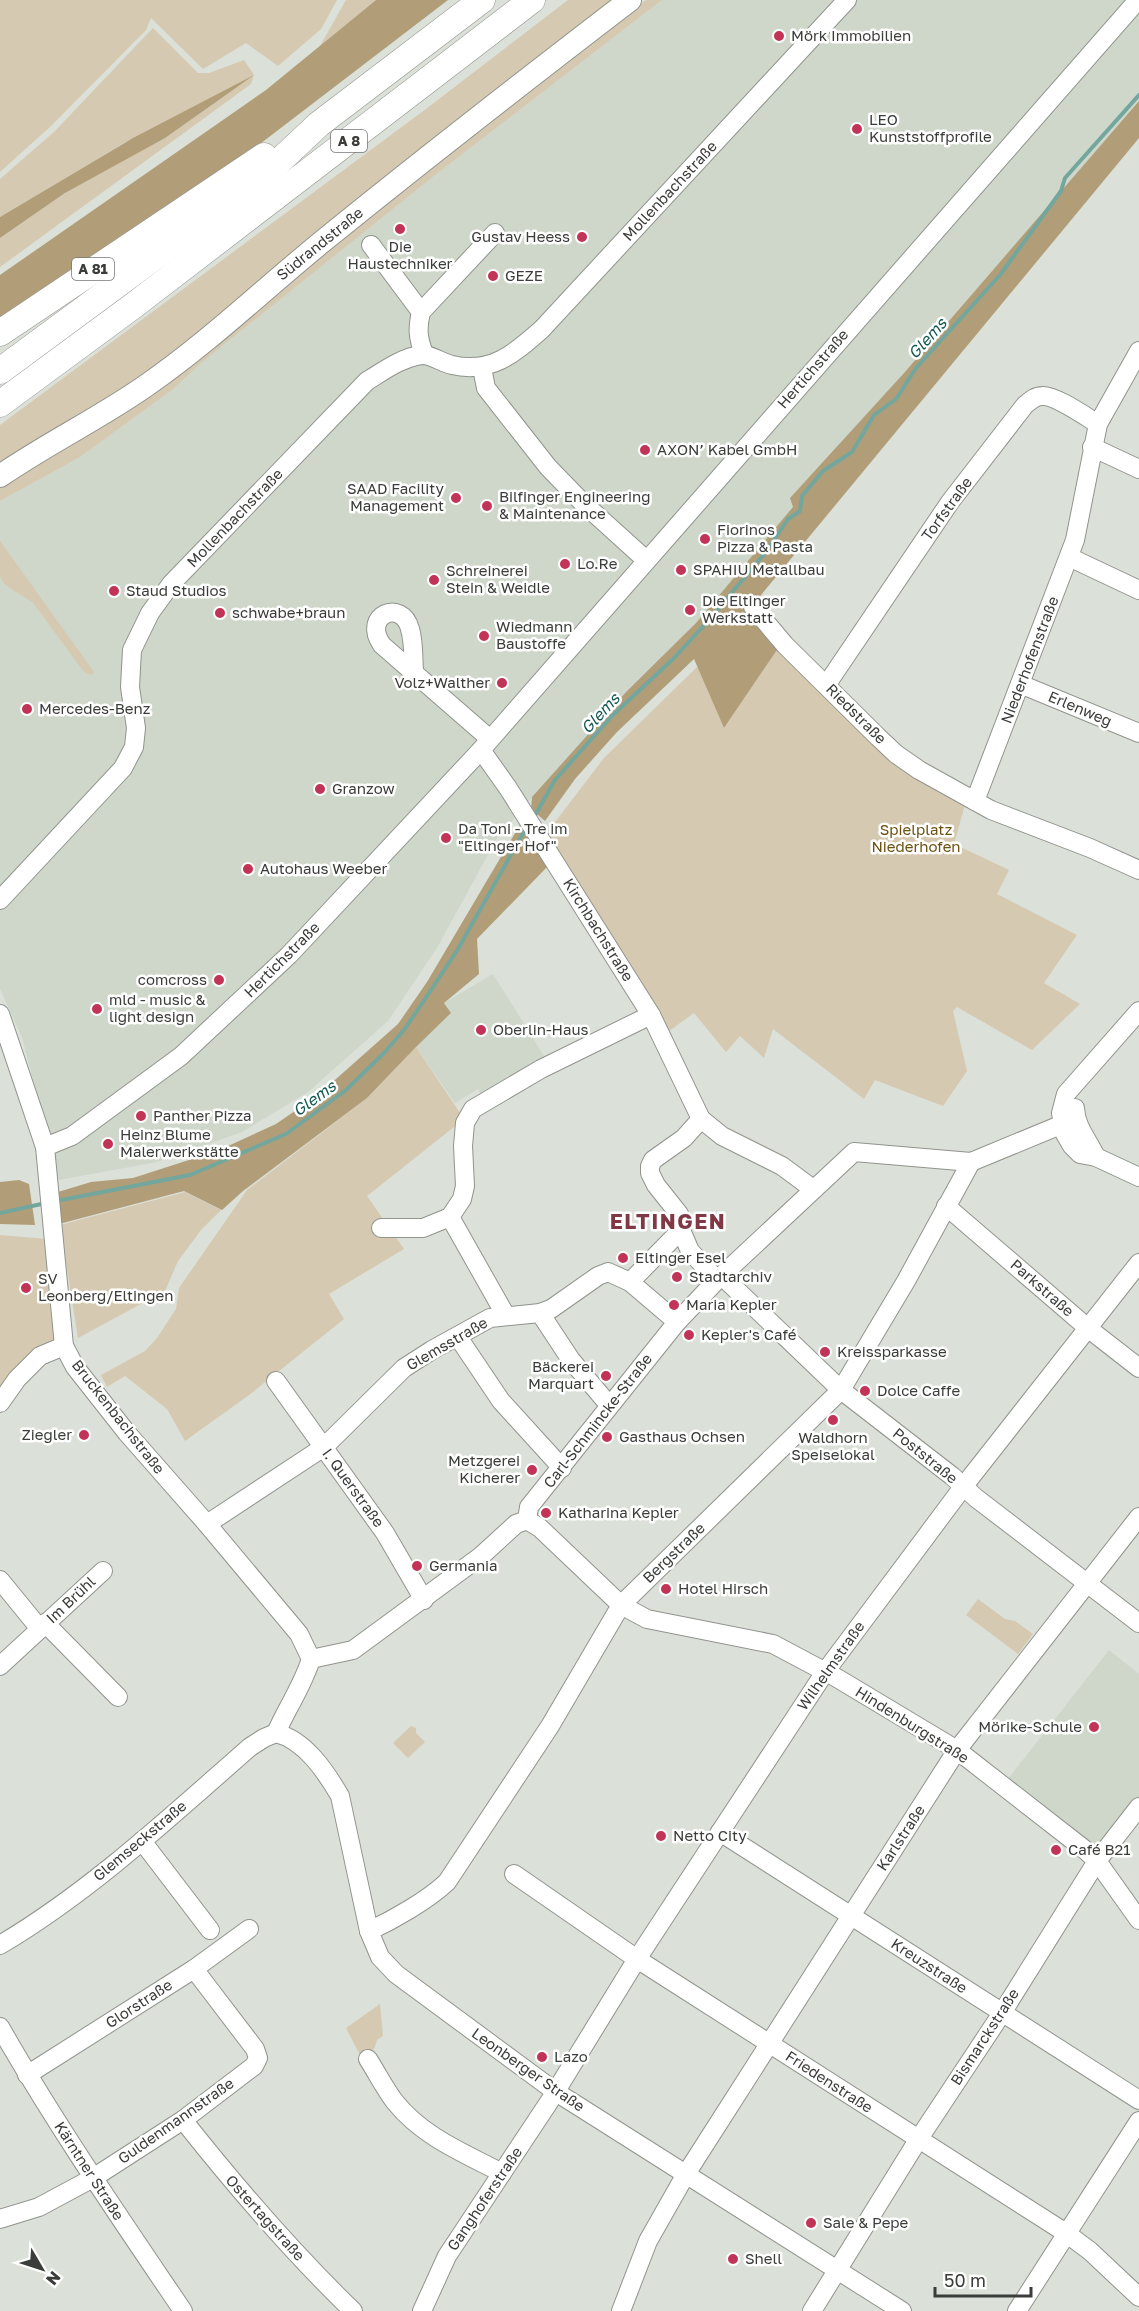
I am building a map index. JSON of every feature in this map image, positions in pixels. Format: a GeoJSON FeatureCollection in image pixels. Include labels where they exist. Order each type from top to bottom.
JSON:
{"type":"FeatureCollection","features":[{"type":"Feature","properties":{"kind":"highway","name":"A 8"},"geometry":{"type":"LineString","coordinates":[[0,371],[270,170],[318,124],[482,0]]}},
{"type":"Feature","properties":{"kind":"highway","name":"A 8"},"geometry":{"type":"LineString","coordinates":[[0,404],[133,306],[532,0]]}},
{"type":"Feature","properties":{"kind":"highway","name":"A 81"},"geometry":{"type":"LineString","coordinates":[[0,333],[253,163],[318,124]]}},
{"type":"Feature","properties":{"kind":"main road","name":"Südrandstraße"},"geometry":{"type":"LineString","coordinates":[[0,476],[156,379],[490,107],[630,0]]}},
{"type":"Feature","properties":{"kind":"street","name":"Mollenbachstraße"},"geometry":{"type":"LineString","coordinates":[[482,368],[494,364],[522,347],[542,329],[847,0]]}},
{"type":"Feature","properties":{"kind":"street","name":"Hertichstraße"},"geometry":{"type":"LineString","coordinates":[[45,1147],[72,1136],[181,1056],[289,955],[486,744],[1138,0]]}},
{"type":"Feature","properties":{"kind":"street"},"geometry":{"type":"LineString","coordinates":[[495,233],[421,312],[417,326],[424,354],[449,364],[482,368],[486,388],[548,467],[582,502],[646,560]]}},
{"type":"Feature","properties":{"kind":"street"},"geometry":{"type":"LineString","coordinates":[[371,245],[421,312]]}},
{"type":"Feature","properties":{"kind":"street","name":"Niederhofenstraße"},"geometry":{"type":"LineString","coordinates":[[975,801],[1075,540],[1098,423],[1139,351]]}},
{"type":"Feature","properties":{"kind":"street","name":"Mollenbachstraße"},"geometry":{"type":"LineString","coordinates":[[0,900],[123,768],[134,747],[136,728],[130,687],[132,650],[150,613],[171,584],[367,381],[398,362],[424,354]]}},
{"type":"Feature","properties":{"kind":"street","name":"Torfstraße"},"geometry":{"type":"LineString","coordinates":[[826,684],[950,502],[1025,405],[1034,398],[1042,396],[1052,398],[1098,423]]}},
{"type":"Feature","properties":{"kind":"street"},"geometry":{"type":"LineString","coordinates":[[1092,447],[1139,469]]}},
{"type":"Feature","properties":{"kind":"street"},"geometry":{"type":"LineString","coordinates":[[1069,557],[1139,590]]}},
{"type":"Feature","properties":{"kind":"street","name":"Riedstraße"},"geometry":{"type":"LineString","coordinates":[[753,607],[785,645],[896,754],[919,770],[975,801]]}},
{"type":"Feature","properties":{"kind":"street"},"geometry":{"type":"LineString","coordinates":[[414,671],[486,744]]}},
{"type":"Feature","properties":{"kind":"street","name":"Erlenweg"},"geometry":{"type":"LineString","coordinates":[[1020,684],[1139,734]]}},
{"type":"Feature","properties":{"kind":"street","name":"Kirchbachstraße"},"geometry":{"type":"LineString","coordinates":[[486,744],[530,823],[651,1015],[701,1119],[722,1136],[782,1166],[813,1189]]}},
{"type":"Feature","properties":{"kind":"street"},"geometry":{"type":"LineString","coordinates":[[975,801],[991,810],[1090,848],[1139,870]]}},
{"type":"Feature","properties":{"kind":"street"},"geometry":{"type":"LineString","coordinates":[[1139,1011],[1074,1086],[1069,1122],[1096,1157],[1139,1177]]}},
{"type":"Feature","properties":{"kind":"street","name":"Bruckenbachstraße"},"geometry":{"type":"LineString","coordinates":[[0,1014],[45,1147],[64,1346],[75,1367],[127,1433],[299,1634],[311,1659]]}},
{"type":"Feature","properties":{"kind":"street"},"geometry":{"type":"LineString","coordinates":[[381,1228],[423,1228],[450,1216],[462,1199],[465,1186],[463,1146],[465,1123],[473,1109],[541,1069],[651,1015]]}},
{"type":"Feature","properties":{"kind":"street","name":"Poststraße"},"geometry":{"type":"LineString","coordinates":[[701,1119],[684,1138],[653,1160],[650,1166],[650,1173],[656,1185],[679,1214],[681,1230],[690,1251],[841,1390],[1086,1584],[1139,1623]]}},
{"type":"Feature","properties":{"kind":"street"},"geometry":{"type":"LineString","coordinates":[[971,1162],[1069,1122]]}},
{"type":"Feature","properties":{"kind":"street","name":"Carl-Schmincke-Straße"},"geometry":{"type":"LineString","coordinates":[[311,1659],[353,1650],[481,1556],[516,1524],[527,1520],[529,1508],[677,1322],[720,1278],[854,1152],[971,1162]]}},
{"type":"Feature","properties":{"kind":"street","name":"Bergstraße"},"geometry":{"type":"LineString","coordinates":[[369,1932],[439,1890],[447,1882],[550,1726],[621,1605],[841,1390],[906,1281],[971,1162]]}},
{"type":"Feature","properties":{"kind":"street","name":"Parkstraße"},"geometry":{"type":"LineString","coordinates":[[946,1206],[1089,1329],[1139,1368]]}},
{"type":"Feature","properties":{"kind":"street"},"geometry":{"type":"LineString","coordinates":[[450,1216],[506,1316]]}},
{"type":"Feature","properties":{"kind":"street"},"geometry":{"type":"LineString","coordinates":[[630,1282],[681,1230]]}},
{"type":"Feature","properties":{"kind":"street","name":"Wilhelmstraße"},"geometry":{"type":"LineString","coordinates":[[556,2092],[637,1959],[825,1672],[963,1487],[1139,1263]]}},
{"type":"Feature","properties":{"kind":"street","name":"Glemsstraße"},"geometry":{"type":"LineString","coordinates":[[207,1524],[324,1447],[404,1368],[490,1318],[540,1313],[551,1309],[597,1276],[608,1272],[630,1282],[677,1322]]}},
{"type":"Feature","properties":{"kind":"street"},"geometry":{"type":"LineString","coordinates":[[540,1313],[571,1360],[609,1405]]}},
{"type":"Feature","properties":{"kind":"street"},"geometry":{"type":"LineString","coordinates":[[458,1337],[501,1401],[562,1468]]}},
{"type":"Feature","properties":{"kind":"street"},"geometry":{"type":"LineString","coordinates":[[0,1403],[17,1379],[40,1356],[64,1346]]}},
{"type":"Feature","properties":{"kind":"street","name":"I. Querstraße"},"geometry":{"type":"LineString","coordinates":[[276,1381],[385,1533],[424,1600]]}},
{"type":"Feature","properties":{"kind":"street","name":"Karlstraße"},"geometry":{"type":"LineString","coordinates":[[621,2311],[648,2241],[686,2174],[957,1750],[1139,1517]]}},
{"type":"Feature","properties":{"kind":"street","name":"Hindenburgstraße"},"geometry":{"type":"LineString","coordinates":[[527,1520],[540,1528],[621,1605],[647,1619],[773,1644],[957,1750],[1084,1849],[1139,1920]]}},
{"type":"Feature","properties":{"kind":"street","name":"Im Brühl"},"geometry":{"type":"LineString","coordinates":[[0,1666],[103,1571]]}},
{"type":"Feature","properties":{"kind":"street","name":"Im Brühl"},"geometry":{"type":"LineString","coordinates":[[0,1580],[43,1626]]}},
{"type":"Feature","properties":{"kind":"street"},"geometry":{"type":"LineString","coordinates":[[43,1626],[118,1697]]}},
{"type":"Feature","properties":{"kind":"street"},"geometry":{"type":"LineString","coordinates":[[276,1733],[305,1678],[311,1659]]}},
{"type":"Feature","properties":{"kind":"street","name":"Leonberger Straße"},"geometry":{"type":"LineString","coordinates":[[276,1733],[297,1741],[332,1781],[340,1796],[369,1932],[380,1957],[396,1974],[556,2092],[902,2311]]}},
{"type":"Feature","properties":{"kind":"street","name":"Glemseckstraße"},"geometry":{"type":"LineString","coordinates":[[0,1945],[60,1906],[142,1841],[250,1748],[276,1733]]}},
{"type":"Feature","properties":{"kind":"street","name":"Bismarckstraße"},"geometry":{"type":"LineString","coordinates":[[812,2311],[918,2140],[1002,2013],[1096,1862],[1139,1807]]}},
{"type":"Feature","properties":{"kind":"street","name":"Kreuzstraße"},"geometry":{"type":"LineString","coordinates":[[720,1832],[1139,2100]]}},
{"type":"Feature","properties":{"kind":"street"},"geometry":{"type":"LineString","coordinates":[[142,1841],[210,1930]]}},
{"type":"Feature","properties":{"kind":"street","name":"Friedenstraße"},"geometry":{"type":"LineString","coordinates":[[514,1874],[637,1959],[1066,2234],[1090,2251],[1139,2297]]}},
{"type":"Feature","properties":{"kind":"street","name":"Glorstraße"},"geometry":{"type":"LineString","coordinates":[[27,2075],[194,1969],[249,1929]]}},
{"type":"Feature","properties":{"kind":"street","name":"Guldenmannstraße"},"geometry":{"type":"LineString","coordinates":[[0,2219],[39,2207],[93,2178],[183,2120],[254,2066],[258,2058],[255,2049],[194,1969]]}},
{"type":"Feature","properties":{"kind":"street","name":"Kärntner Straße"},"geometry":{"type":"LineString","coordinates":[[0,2027],[27,2075],[93,2178],[183,2311]]}},
{"type":"Feature","properties":{"kind":"street"},"geometry":{"type":"LineString","coordinates":[[368,2059],[395,2102],[415,2123],[439,2141],[502,2173]]}},
{"type":"Feature","properties":{"kind":"street","name":"Ganghoferstraße"},"geometry":{"type":"LineString","coordinates":[[422,2311],[447,2256],[556,2092]]}},
{"type":"Feature","properties":{"kind":"street","name":"Ostertagstraße"},"geometry":{"type":"LineString","coordinates":[[183,2120],[243,2195],[319,2278],[353,2311]]}},
{"type":"Feature","properties":{"kind":"street"},"geometry":{"type":"LineString","coordinates":[[1017,2311],[1066,2234],[1136,2133]]}},
{"type":"Feature","properties":{"kind":"shaded area"},"geometry":{"type":"Polygon","coordinates":[[[376,0],[448,0],[226,170],[0,322],[0,275],[266,90],[376,0]]]}},
{"type":"Feature","properties":{"kind":"shaded area"},"geometry":{"type":"Polygon","coordinates":[[[662,0],[1139,0],[1139,101],[904,373],[791,497],[794,507],[696,623],[626,692],[496,840],[438,946],[388,1021],[308,1092],[242,1132],[157,1162],[59,1180],[22,1037],[0,989],[0,501],[80,457],[172,390],[201,363],[434,176],[662,0]]]}},
{"type":"Feature","properties":{"kind":"shaded area"},"geometry":{"type":"Polygon","coordinates":[[[254,75],[165,138],[65,193],[0,238],[0,217],[133,138],[254,75]]]}},
{"type":"Feature","properties":{"kind":"shaded area"},"geometry":{"type":"Polygon","coordinates":[[[1139,101],[1139,138],[747,612],[779,647],[724,728],[694,659],[617,732],[575,779],[545,821],[531,809],[532,797],[626,692],[696,623],[793,507],[790,498],[904,373],[1139,101]]]}},
{"type":"Feature","properties":{"kind":"shaded area"},"geometry":{"type":"Polygon","coordinates":[[[521,823],[548,866],[477,939],[479,974],[444,1003],[451,1013],[367,1098],[243,1191],[222,1210],[184,1191],[59,1224],[58,1192],[91,1182],[133,1178],[217,1151],[276,1124],[318,1095],[398,1024],[427,982],[521,823]]]}},
{"type":"Feature","properties":{"kind":"shaded area","name":"Oberlin-Haus"},"geometry":{"type":"Polygon","coordinates":[[[493,974],[546,1059],[483,1098],[478,1089],[455,1103],[416,1047],[451,1013],[444,1003],[493,974]]]}},
{"type":"Feature","properties":{"kind":"shaded area"},"geometry":{"type":"Polygon","coordinates":[[[19,1180],[29,1184],[35,1225],[0,1224],[0,1182],[19,1180]]]}},
{"type":"Feature","properties":{"kind":"shaded area","name":"Mörike-Schule"},"geometry":{"type":"Polygon","coordinates":[[[1109,1650],[1139,1674],[1139,1797],[1098,1849],[1008,1779],[1109,1650]]]}},
{"type":"Feature","properties":{"kind":"green space"},"geometry":{"type":"Polygon","coordinates":[[[0,0],[337,0],[321,29],[278,66],[246,43],[203,69],[151,18],[146,30],[51,126],[0,172],[0,0]]]}},
{"type":"Feature","properties":{"kind":"green space"},"geometry":{"type":"Polygon","coordinates":[[[346,0],[376,0],[320,46],[346,0]]]}},
{"type":"Feature","properties":{"kind":"green space"},"geometry":{"type":"Polygon","coordinates":[[[568,0],[622,0],[152,373],[0,466],[0,425],[426,109],[568,0]]]}},
{"type":"Feature","properties":{"kind":"green space"},"geometry":{"type":"Polygon","coordinates":[[[646,0],[662,0],[434,176],[201,363],[172,390],[80,457],[0,501],[0,487],[133,404],[519,95],[646,0]]]}},
{"type":"Feature","properties":{"kind":"green space"},"geometry":{"type":"Polygon","coordinates":[[[153,28],[198,73],[209,73],[244,60],[254,75],[251,84],[0,267],[0,238],[65,193],[129,140],[0,217],[0,179],[54,132],[153,28]]]}},
{"type":"Feature","properties":{"kind":"green space"},"geometry":{"type":"Polygon","coordinates":[[[0,541],[94,672],[92,675],[84,672],[34,604],[2,580],[0,541]]]}},
{"type":"Feature","properties":{"kind":"green space","name":"Spielplatz Niederhofen"},"geometry":{"type":"Polygon","coordinates":[[[779,647],[966,801],[954,844],[1009,870],[997,894],[1077,935],[1044,983],[1080,1004],[1032,1050],[957,1007],[953,1011],[967,1071],[943,1106],[875,1080],[864,1099],[773,1029],[764,1058],[740,1036],[726,1052],[694,1013],[669,1031],[549,840],[552,826],[604,758],[698,666],[724,728],[779,647]]]}},
{"type":"Feature","properties":{"kind":"green space"},"geometry":{"type":"Polygon","coordinates":[[[416,1047],[464,1119],[367,1196],[404,1249],[329,1294],[344,1319],[249,1395],[185,1441],[167,1409],[125,1376],[107,1387],[101,1375],[145,1351],[157,1338],[176,1309],[179,1288],[247,1190],[367,1098],[416,1047]]]}},
{"type":"Feature","properties":{"kind":"green space"},"geometry":{"type":"Polygon","coordinates":[[[185,1192],[221,1210],[201,1230],[178,1261],[165,1291],[78,1338],[60,1225],[185,1192]]]}},
{"type":"Feature","properties":{"kind":"green space","name":"SV Leonberg/Eltingen"},"geometry":{"type":"Polygon","coordinates":[[[0,1235],[47,1239],[59,1338],[28,1355],[0,1394],[0,1235]]]}},
{"type":"Feature","properties":{"kind":"green space"},"geometry":{"type":"Polygon","coordinates":[[[978,1599],[1005,1619],[1015,1621],[1033,1634],[1018,1654],[966,1615],[978,1599]]]}},
{"type":"Feature","properties":{"kind":"green space"},"geometry":{"type":"Polygon","coordinates":[[[411,1726],[416,1728],[416,1733],[425,1742],[408,1758],[393,1743],[411,1726]]]}},
{"type":"Feature","properties":{"kind":"green space"},"geometry":{"type":"Polygon","coordinates":[[[380,2004],[383,2036],[377,2040],[374,2049],[360,2055],[346,2028],[380,2004]]]}},
{"type":"Feature","properties":{"kind":"waterway","name":"Glems"},"geometry":{"type":"LineString","coordinates":[[534,817],[555,780],[612,716],[674,658],[765,553],[788,519],[800,511],[802,496],[823,471],[852,452],[874,415],[896,399],[916,368],[1000,275],[1061,191],[1065,178],[1139,95]]}},
{"type":"Feature","properties":{"kind":"waterway","name":"Glems"},"geometry":{"type":"LineString","coordinates":[[56,1201],[190,1175],[286,1134],[346,1090],[404,1030],[458,949],[526,828]]}},
{"type":"Feature","properties":{"kind":"waterway","name":"Glems"},"geometry":{"type":"LineString","coordinates":[[0,1213],[46,1203]]}},
{"type":"Feature","properties":{"kind":"place","name":"Mörk Immobilien"},"geometry":{"type":"Point","coordinates":[779,36]}},
{"type":"Feature","properties":{"kind":"place","name":"LEO Kunststoffprofile"},"geometry":{"type":"Point","coordinates":[857,129]}},
{"type":"Feature","properties":{"kind":"place","name":"Die Haustechniker"},"geometry":{"type":"Point","coordinates":[400,229]}},
{"type":"Feature","properties":{"kind":"place","name":"Gustav Heess"},"geometry":{"type":"Point","coordinates":[582,237]}},
{"type":"Feature","properties":{"kind":"place","name":"GEZE"},"geometry":{"type":"Point","coordinates":[493,276]}},
{"type":"Feature","properties":{"kind":"place","name":"AXON’ Kabel GmbH"},"geometry":{"type":"Point","coordinates":[645,450]}},
{"type":"Feature","properties":{"kind":"place","name":"SAAD Facility Management"},"geometry":{"type":"Point","coordinates":[456,498]}},
{"type":"Feature","properties":{"kind":"place","name":"Bilfinger Engineering & Maintenance"},"geometry":{"type":"Point","coordinates":[487,506]}},
{"type":"Feature","properties":{"kind":"place","name":"Fiorinos Pizza & Pasta"},"geometry":{"type":"Point","coordinates":[705,539]}},
{"type":"Feature","properties":{"kind":"place","name":"Lo.Re"},"geometry":{"type":"Point","coordinates":[565,564]}},
{"type":"Feature","properties":{"kind":"place","name":"SPAHIU Metallbau"},"geometry":{"type":"Point","coordinates":[681,570]}},
{"type":"Feature","properties":{"kind":"place","name":"Schreinerei Stein & Weidle"},"geometry":{"type":"Point","coordinates":[434,580]}},
{"type":"Feature","properties":{"kind":"place","name":"Staud Studios"},"geometry":{"type":"Point","coordinates":[114,591]}},
{"type":"Feature","properties":{"kind":"place","name":"Die Eltinger Werkstatt"},"geometry":{"type":"Point","coordinates":[690,610]}},
{"type":"Feature","properties":{"kind":"place","name":"schwabe+braun"},"geometry":{"type":"Point","coordinates":[220,613]}},
{"type":"Feature","properties":{"kind":"place","name":"Wiedmann Baustoffe"},"geometry":{"type":"Point","coordinates":[484,636]}},
{"type":"Feature","properties":{"kind":"place","name":"Volz+Walther"},"geometry":{"type":"Point","coordinates":[502,683]}},
{"type":"Feature","properties":{"kind":"place","name":"Mercedes-Benz"},"geometry":{"type":"Point","coordinates":[27,709]}},
{"type":"Feature","properties":{"kind":"place","name":"Granzow"},"geometry":{"type":"Point","coordinates":[320,789]}},
{"type":"Feature","properties":{"kind":"place","name":"Da Toni - Tre im \"Eltinger Hof\""},"geometry":{"type":"Point","coordinates":[446,838]}},
{"type":"Feature","properties":{"kind":"place","name":"Autohaus Weeber"},"geometry":{"type":"Point","coordinates":[248,869]}},
{"type":"Feature","properties":{"kind":"place","name":"comcross"},"geometry":{"type":"Point","coordinates":[219,980]}},
{"type":"Feature","properties":{"kind":"place","name":"mld - music & light design"},"geometry":{"type":"Point","coordinates":[97,1009]}},
{"type":"Feature","properties":{"kind":"place","name":"Oberlin-Haus"},"geometry":{"type":"Point","coordinates":[481,1030]}},
{"type":"Feature","properties":{"kind":"place","name":"Panther Pizza"},"geometry":{"type":"Point","coordinates":[141,1116]}},
{"type":"Feature","properties":{"kind":"place","name":"Heinz Blume Malerwerkstätte"},"geometry":{"type":"Point","coordinates":[108,1144]}},
{"type":"Feature","properties":{"kind":"place","name":"Eltinger Esel"},"geometry":{"type":"Point","coordinates":[623,1258]}},
{"type":"Feature","properties":{"kind":"place","name":"Stadtarchiv"},"geometry":{"type":"Point","coordinates":[677,1277]}},
{"type":"Feature","properties":{"kind":"place","name":"SV Leonberg/Eltingen"},"geometry":{"type":"Point","coordinates":[26,1288]}},
{"type":"Feature","properties":{"kind":"place","name":"Maria Kepler"},"geometry":{"type":"Point","coordinates":[674,1305]}},
{"type":"Feature","properties":{"kind":"place","name":"Kepler's Café"},"geometry":{"type":"Point","coordinates":[689,1335]}},
{"type":"Feature","properties":{"kind":"place","name":"Kreissparkasse"},"geometry":{"type":"Point","coordinates":[825,1352]}},
{"type":"Feature","properties":{"kind":"place","name":"Bäckerei Marquart"},"geometry":{"type":"Point","coordinates":[606,1376]}},
{"type":"Feature","properties":{"kind":"place","name":"Dolce Caffe"},"geometry":{"type":"Point","coordinates":[865,1391]}},
{"type":"Feature","properties":{"kind":"place","name":"Waldhorn Speiselokal"},"geometry":{"type":"Point","coordinates":[833,1420]}},
{"type":"Feature","properties":{"kind":"place","name":"Ziegler"},"geometry":{"type":"Point","coordinates":[84,1435]}},
{"type":"Feature","properties":{"kind":"place","name":"Gasthaus Ochsen"},"geometry":{"type":"Point","coordinates":[607,1437]}},
{"type":"Feature","properties":{"kind":"place","name":"Metzgerei Kicherer"},"geometry":{"type":"Point","coordinates":[532,1470]}},
{"type":"Feature","properties":{"kind":"place","name":"Katharina Kepler"},"geometry":{"type":"Point","coordinates":[546,1513]}},
{"type":"Feature","properties":{"kind":"place","name":"Germania"},"geometry":{"type":"Point","coordinates":[417,1566]}},
{"type":"Feature","properties":{"kind":"place","name":"Hotel Hirsch"},"geometry":{"type":"Point","coordinates":[666,1589]}},
{"type":"Feature","properties":{"kind":"place","name":"Mörike-Schule"},"geometry":{"type":"Point","coordinates":[1094,1727]}},
{"type":"Feature","properties":{"kind":"place","name":"Netto City"},"geometry":{"type":"Point","coordinates":[661,1836]}},
{"type":"Feature","properties":{"kind":"place","name":"Café B21"},"geometry":{"type":"Point","coordinates":[1056,1850]}},
{"type":"Feature","properties":{"kind":"place","name":"Lazo"},"geometry":{"type":"Point","coordinates":[542,2057]}},
{"type":"Feature","properties":{"kind":"place","name":"Sale & Pepe"},"geometry":{"type":"Point","coordinates":[811,2223]}},
{"type":"Feature","properties":{"kind":"place","name":"Shell"},"geometry":{"type":"Point","coordinates":[733,2259]}},
{"type":"Feature","properties":{"kind":"district","name":"ELTINGEN"},"geometry":{"type":"Point","coordinates":[668,1222]}}]}
